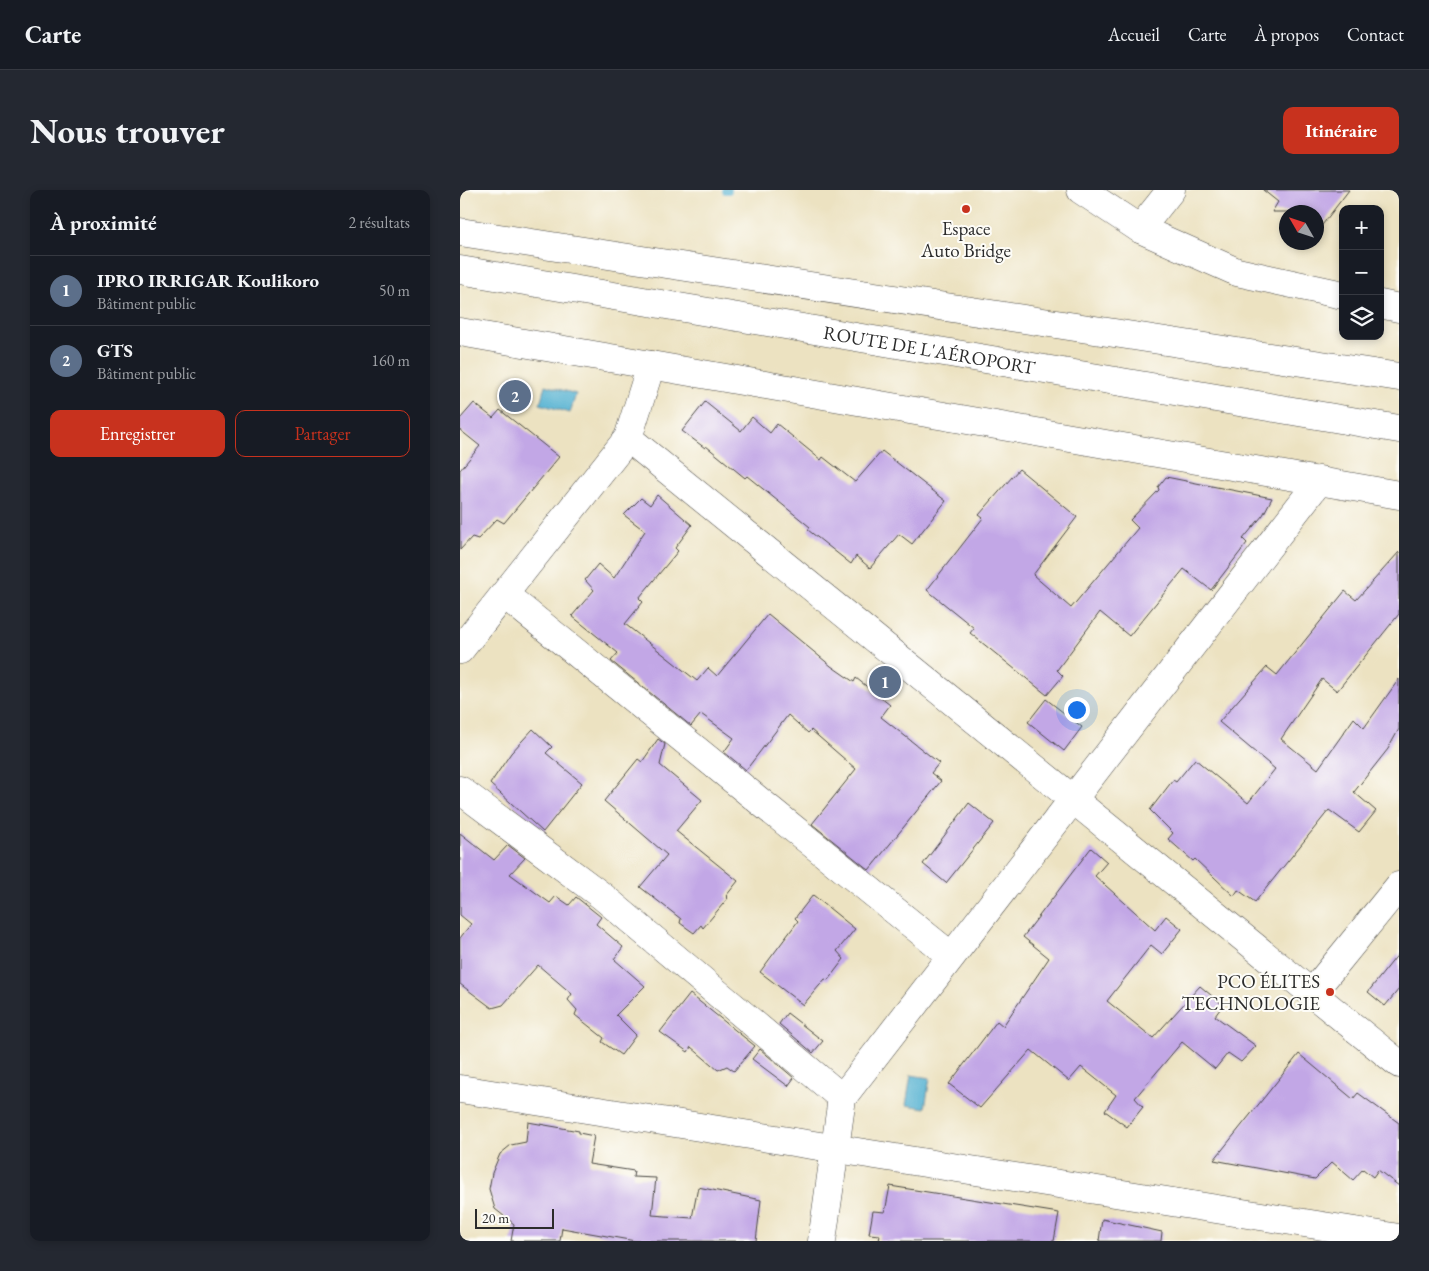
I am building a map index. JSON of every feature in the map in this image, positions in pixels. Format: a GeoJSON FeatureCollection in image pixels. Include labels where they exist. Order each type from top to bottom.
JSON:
{"type":"FeatureCollection","features":[{"type":"Feature","properties":{"kind":"main road"},"geometry":{"type":"LineString","coordinates":[[1082,190],[1140,229],[1237,272],[1339,294]]}},
{"type":"Feature","properties":{"kind":"main road"},"geometry":{"type":"LineString","coordinates":[[1140,229],[1171,190]]}},
{"type":"Feature","properties":{"kind":"main road"},"geometry":{"type":"LineString","coordinates":[[460,232],[1399,377]]}},
{"type":"Feature","properties":{"kind":"main road","name":"ROUTE DE L'AÉROPORT"},"geometry":{"type":"LineString","coordinates":[[460,270],[1399,429]]}},
{"type":"Feature","properties":{"kind":"main road"},"geometry":{"type":"LineString","coordinates":[[1384,305],[1399,308]]}},
{"type":"Feature","properties":{"kind":"main road"},"geometry":{"type":"LineString","coordinates":[[460,332],[1320,480],[1399,496]]}},
{"type":"Feature","properties":{"kind":"main road"},"geometry":{"type":"LineString","coordinates":[[460,650],[505,596],[628,438],[651,365]]}},
{"type":"Feature","properties":{"kind":"main road"},"geometry":{"type":"LineString","coordinates":[[628,438],[1399,1064]]}},
{"type":"Feature","properties":{"kind":"main road"},"geometry":{"type":"LineString","coordinates":[[822,1241],[842,1098],[1320,480]]}},
{"type":"Feature","properties":{"kind":"main road"},"geometry":{"type":"LineString","coordinates":[[505,596],[951,956]]}},
{"type":"Feature","properties":{"kind":"main road"},"geometry":{"type":"LineString","coordinates":[[460,790],[602,896],[842,1098]]}},
{"type":"Feature","properties":{"kind":"main road"},"geometry":{"type":"LineString","coordinates":[[1312,993],[1399,886]]}},
{"type":"Feature","properties":{"kind":"main road"},"geometry":{"type":"LineString","coordinates":[[460,1089],[1399,1238]]}},
{"type":"Feature","properties":{"kind":"water"},"geometry":{"type":"Polygon","coordinates":[[[545,385],[576,394],[570,413],[540,404],[545,385]]]}},
{"type":"Feature","properties":{"kind":"water"},"geometry":{"type":"Polygon","coordinates":[[[911,1075],[930,1078],[925,1108],[906,1105],[911,1075]]]}},
{"type":"Feature","properties":{"kind":"building"},"geometry":{"type":"Polygon","coordinates":[[[1263,190],[1349,190],[1324,223],[1324,205],[1279,205],[1279,212],[1272,212],[1278,202],[1263,190]]]}},
{"type":"Feature","properties":{"kind":"building"},"geometry":{"type":"Polygon","coordinates":[[[705,402],[741,431],[752,417],[770,433],[777,424],[821,460],[823,457],[855,482],[882,451],[946,501],[912,544],[899,534],[870,568],[856,556],[851,564],[808,530],[810,527],[747,476],[745,478],[706,446],[705,448],[682,431],[705,402]]]}},
{"type":"Feature","properties":{"kind":"building"},"geometry":{"type":"Polygon","coordinates":[[[474,403],[493,418],[500,410],[559,457],[504,523],[497,519],[478,539],[472,537],[460,550],[460,470],[480,446],[460,430],[460,419],[474,403]]]}},
{"type":"Feature","properties":{"kind":"building"},"geometry":{"type":"Polygon","coordinates":[[[1019,469],[1077,517],[1033,575],[1071,608],[1138,528],[1130,520],[1159,490],[1158,487],[1166,477],[1272,498],[1263,515],[1243,539],[1247,543],[1211,590],[1184,569],[1129,636],[1100,612],[1057,670],[1063,676],[1047,695],[970,633],[974,628],[927,590],[983,518],[979,515],[1019,469]]]}},
{"type":"Feature","properties":{"kind":"building"},"geometry":{"type":"Polygon","coordinates":[[[657,495],[692,525],[675,548],[678,551],[639,598],[643,602],[625,624],[697,681],[708,668],[717,676],[768,614],[831,666],[854,682],[856,678],[890,705],[881,717],[939,763],[931,773],[941,781],[869,870],[812,824],[856,769],[811,730],[808,733],[788,715],[746,770],[724,752],[734,738],[701,714],[691,726],[611,661],[618,653],[572,616],[594,590],[585,580],[598,564],[614,578],[645,531],[624,515],[641,498],[650,505],[657,495]]]}},
{"type":"Feature","properties":{"kind":"building"},"geometry":{"type":"Polygon","coordinates":[[[1399,552],[1399,614],[1337,691],[1322,679],[1281,739],[1318,769],[1354,718],[1364,728],[1399,679],[1399,729],[1388,749],[1354,792],[1376,811],[1359,832],[1329,810],[1255,902],[1238,890],[1234,896],[1195,859],[1193,861],[1168,839],[1173,833],[1150,810],[1173,780],[1176,782],[1195,759],[1248,803],[1275,769],[1219,722],[1267,667],[1277,675],[1345,591],[1356,600],[1399,552]]]}},
{"type":"Feature","properties":{"kind":"building"},"geometry":{"type":"Polygon","coordinates":[[[1046,699],[1082,727],[1064,751],[1028,722],[1046,699]]]}},
{"type":"Feature","properties":{"kind":"building"},"geometry":{"type":"Polygon","coordinates":[[[533,729],[552,747],[546,753],[582,783],[543,832],[490,784],[511,753],[533,729]]]}},
{"type":"Feature","properties":{"kind":"building"},"geometry":{"type":"Polygon","coordinates":[[[658,739],[665,744],[660,765],[702,800],[676,831],[738,881],[726,896],[728,898],[703,928],[701,925],[694,933],[680,923],[681,919],[640,887],[667,855],[604,801],[638,759],[642,762],[658,739]]]}},
{"type":"Feature","properties":{"kind":"building"},"geometry":{"type":"Polygon","coordinates":[[[969,803],[994,823],[946,883],[923,864],[969,803]]]}},
{"type":"Feature","properties":{"kind":"building"},"geometry":{"type":"Polygon","coordinates":[[[460,833],[494,860],[508,845],[525,858],[510,874],[550,903],[556,896],[569,905],[576,897],[601,917],[596,924],[623,947],[614,959],[645,986],[616,1015],[636,1035],[621,1055],[602,1042],[604,1038],[575,1015],[577,1010],[568,1000],[572,994],[538,965],[503,1005],[492,1008],[460,984],[460,938],[471,924],[460,915],[460,833]]]}},
{"type":"Feature","properties":{"kind":"building"},"geometry":{"type":"Polygon","coordinates":[[[1091,848],[1107,862],[1095,876],[1155,930],[1166,916],[1182,929],[1162,954],[1151,945],[1107,1001],[1153,1038],[1200,986],[1223,1005],[1215,1016],[1256,1046],[1241,1062],[1228,1053],[1215,1069],[1182,1042],[1135,1098],[1143,1107],[1127,1127],[1105,1111],[1116,1095],[1081,1067],[1069,1081],[1031,1050],[980,1108],[949,1084],[997,1021],[1003,1026],[1049,958],[1023,937],[1091,848]]]}},
{"type":"Feature","properties":{"kind":"building"},"geometry":{"type":"Polygon","coordinates":[[[813,895],[855,929],[837,951],[844,959],[828,980],[825,979],[803,1005],[760,972],[798,921],[795,918],[813,895]]]}},
{"type":"Feature","properties":{"kind":"building"},"geometry":{"type":"Polygon","coordinates":[[[1399,953],[1399,989],[1385,1006],[1368,992],[1399,953]]]}},
{"type":"Feature","properties":{"kind":"building"},"geometry":{"type":"Polygon","coordinates":[[[690,994],[755,1046],[734,1071],[727,1066],[718,1070],[691,1047],[688,1052],[660,1032],[690,994]]]}},
{"type":"Feature","properties":{"kind":"building"},"geometry":{"type":"Polygon","coordinates":[[[787,1013],[823,1041],[813,1053],[779,1024],[787,1013]]]}},
{"type":"Feature","properties":{"kind":"building"},"geometry":{"type":"Polygon","coordinates":[[[760,1049],[794,1078],[788,1086],[752,1059],[760,1049]]]}},
{"type":"Feature","properties":{"kind":"building"},"geometry":{"type":"Polygon","coordinates":[[[1299,1054],[1353,1099],[1358,1093],[1399,1123],[1399,1186],[1378,1170],[1373,1177],[1363,1169],[1353,1180],[1332,1162],[1315,1179],[1214,1160],[1299,1054]]]}},
{"type":"Feature","properties":{"kind":"building"},"geometry":{"type":"Polygon","coordinates":[[[528,1122],[579,1131],[579,1133],[594,1136],[589,1164],[634,1171],[633,1177],[656,1178],[652,1215],[692,1218],[698,1187],[761,1200],[756,1241],[635,1241],[562,1228],[560,1241],[511,1241],[514,1224],[495,1209],[489,1189],[492,1173],[500,1154],[511,1145],[526,1142],[528,1122]]]}},
{"type":"Feature","properties":{"kind":"building"},"geometry":{"type":"Polygon","coordinates":[[[890,1186],[1059,1213],[1054,1241],[879,1241],[880,1235],[869,1234],[873,1211],[885,1212],[890,1186]]]}},
{"type":"Feature","properties":{"kind":"building"},"geometry":{"type":"Polygon","coordinates":[[[1102,1219],[1162,1232],[1161,1241],[1099,1241],[1102,1219]]]}},
{"type":"Feature","properties":{"kind":"place","name":"Espace Auto Bridge"},"geometry":{"type":"Point","coordinates":[966,209]}},
{"type":"Feature","properties":{"kind":"place","name":"GTS"},"geometry":{"type":"Point","coordinates":[515,396]}},
{"type":"Feature","properties":{"kind":"place","name":"IPRO IRRIGAR Koulikoro"},"geometry":{"type":"Point","coordinates":[885,682]}},
{"type":"Feature","properties":{"kind":"place","name":"PCO ÉLITES TECHNOLOGIE"},"geometry":{"type":"Point","coordinates":[1330,992]}}]}
